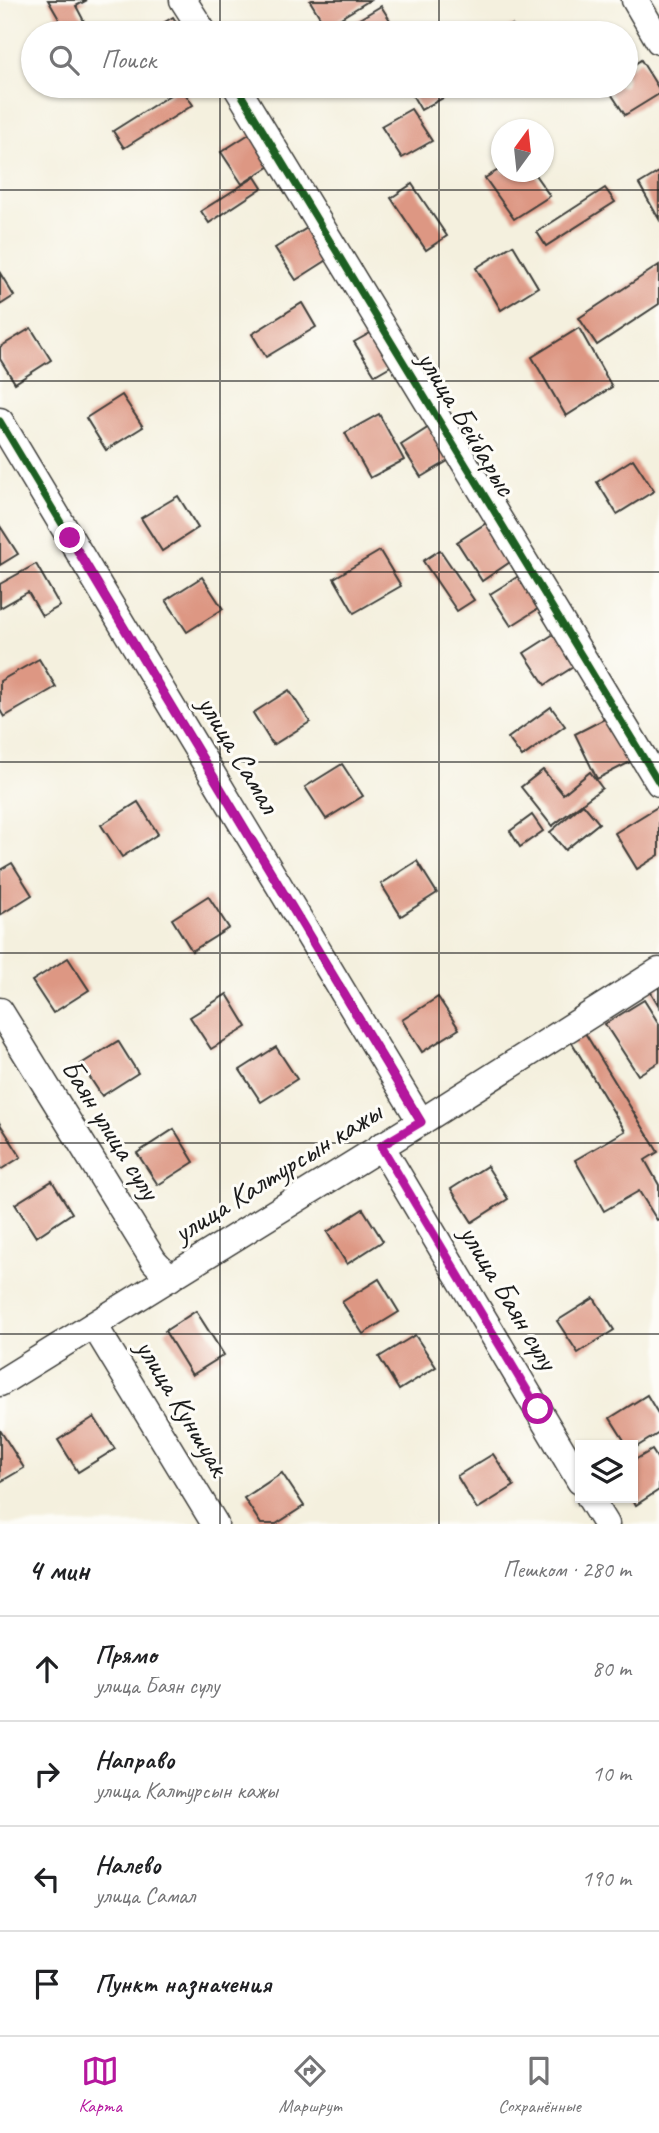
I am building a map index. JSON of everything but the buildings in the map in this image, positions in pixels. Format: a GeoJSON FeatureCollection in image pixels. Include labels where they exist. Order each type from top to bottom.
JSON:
{"type":"FeatureCollection","features":[{"type":"Feature","properties":{"kind":"street"},"geometry":{"type":"LineString","coordinates":[[184,0],[197,21]]}},
{"type":"Feature","properties":{"kind":"street"},"geometry":{"type":"LineString","coordinates":[[635,0],[659,41]]}},
{"type":"Feature","properties":{"kind":"street","name":"улица Бейбарыс"},"geometry":{"type":"LineString","coordinates":[[243,98],[659,783]]}},
{"type":"Feature","properties":{"kind":"street","name":"улица Самал"},"geometry":{"type":"LineString","coordinates":[[0,421],[421,1122]]}},
{"type":"Feature","properties":{"kind":"street","name":"улица Калтурсын кажы"},"geometry":{"type":"LineString","coordinates":[[0,1383],[659,971]]}},
{"type":"Feature","properties":{"kind":"street","name":"Баян улица сулу"},"geometry":{"type":"LineString","coordinates":[[0,1011],[154,1261],[170,1278]]}},
{"type":"Feature","properties":{"kind":"street","name":"улица Баян сулу"},"geometry":{"type":"LineString","coordinates":[[381,1146],[575,1473]]}},
{"type":"Feature","properties":{"kind":"street","name":"улица Куншуак"},"geometry":{"type":"LineString","coordinates":[[94,1325],[215,1524]]}},
{"type":"Feature","properties":{"kind":"street"},"geometry":{"type":"LineString","coordinates":[[593,1503],[606,1524]]}},
{"type":"Feature","properties":{"kind":"cycle path"},"geometry":{"type":"LineString","coordinates":[[243,98],[659,783]]}},
{"type":"Feature","properties":{"kind":"cycle path"},"geometry":{"type":"LineString","coordinates":[[0,421],[421,1122]]}},
{"type":"Feature","properties":{"kind":"route"},"geometry":{"type":"LineString","coordinates":[[70,538],[421,1122],[381,1146],[538,1409]]}}]}
